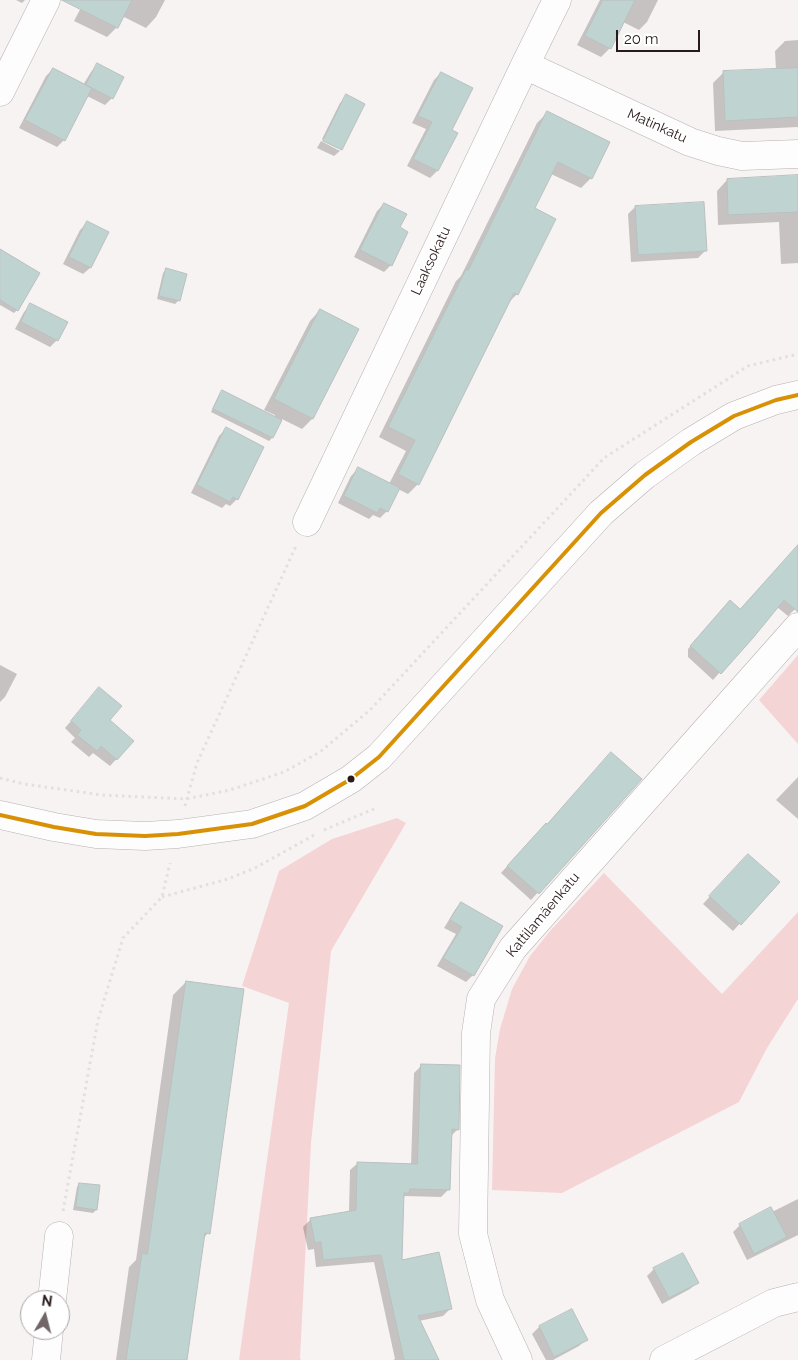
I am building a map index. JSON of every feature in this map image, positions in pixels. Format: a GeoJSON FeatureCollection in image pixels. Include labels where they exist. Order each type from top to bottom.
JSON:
{"type":"FeatureCollection","features":[{"type":"Feature","properties":{"kind":"street"},"geometry":{"type":"LineString","coordinates":[[0,92],[46,0]]}},
{"type":"Feature","properties":{"kind":"street","name":"Laaksokatu"},"geometry":{"type":"LineString","coordinates":[[307,522],[557,0]]}},
{"type":"Feature","properties":{"kind":"street","name":"Matinkatu"},"geometry":{"type":"LineString","coordinates":[[525,65],[682,138],[718,151],[742,156],[798,154]]}},
{"type":"Feature","properties":{"kind":"street"},"geometry":{"type":"LineString","coordinates":[[0,814],[54,827],[96,834],[145,836],[178,834],[252,824],[305,806],[351,779],[379,757],[601,513],[645,475],[691,442],[734,416],[776,400],[798,395]]}},
{"type":"Feature","properties":{"kind":"street","name":"Kattilamäenkatu"},"geometry":{"type":"LineString","coordinates":[[518,1360],[490,1300],[473,1234],[476,1033],[481,999],[513,948],[798,627]]}},
{"type":"Feature","properties":{"kind":"street"},"geometry":{"type":"LineString","coordinates":[[53,1290],[59,1236]]}},
{"type":"Feature","properties":{"kind":"street"},"geometry":{"type":"LineString","coordinates":[[664,1360],[774,1303],[798,1297]]}},
{"type":"Feature","properties":{"kind":"street"},"geometry":{"type":"LineString","coordinates":[[46,1360],[48,1340]]}},
{"type":"Feature","properties":{"kind":"path"},"geometry":{"type":"LineString","coordinates":[[0,778],[24,784],[102,795],[186,799],[230,790],[284,772],[320,752],[370,710],[604,458],[748,366],[798,354]]}},
{"type":"Feature","properties":{"kind":"path"},"geometry":{"type":"LineString","coordinates":[[59,1236],[98,1020],[123,938],[162,897],[186,799],[197,763],[307,522]]}},
{"type":"Feature","properties":{"kind":"path"},"geometry":{"type":"LineString","coordinates":[[162,897],[256,868],[322,830],[374,810]]}},
{"type":"Feature","properties":{"kind":"shaded area"},"geometry":{"type":"Polygon","coordinates":[[[798,655],[798,744],[759,700],[798,655]]]}},
{"type":"Feature","properties":{"kind":"shaded area"},"geometry":{"type":"Polygon","coordinates":[[[397,818],[406,823],[331,951],[311,1143],[301,1360],[239,1360],[289,1003],[242,986],[279,871],[332,839],[397,818]]]}},
{"type":"Feature","properties":{"kind":"shaded area"},"geometry":{"type":"Polygon","coordinates":[[[604,873],[722,994],[798,912],[798,999],[767,1048],[739,1102],[562,1193],[492,1190],[495,1058],[500,1029],[512,989],[530,956],[550,931],[604,873]]]}},
{"type":"Feature","properties":{"kind":"building"},"geometry":{"type":"Polygon","coordinates":[[[62,0],[132,0],[118,28],[62,0]]]}},
{"type":"Feature","properties":{"kind":"building"},"geometry":{"type":"Polygon","coordinates":[[[603,0],[635,0],[611,49],[585,36],[603,0]]]}},
{"type":"Feature","properties":{"kind":"building"},"geometry":{"type":"Polygon","coordinates":[[[97,63],[124,77],[113,99],[86,85],[97,63]]]}},
{"type":"Feature","properties":{"kind":"building"},"geometry":{"type":"Polygon","coordinates":[[[53,68],[92,88],[65,141],[25,120],[53,68]]]}},
{"type":"Feature","properties":{"kind":"building"},"geometry":{"type":"Polygon","coordinates":[[[798,68],[798,117],[725,121],[723,71],[798,68]]]}},
{"type":"Feature","properties":{"kind":"building"},"geometry":{"type":"Polygon","coordinates":[[[441,72],[473,88],[452,130],[458,133],[438,171],[413,159],[432,122],[418,116],[441,72]]]}},
{"type":"Feature","properties":{"kind":"building"},"geometry":{"type":"Polygon","coordinates":[[[346,94],[365,104],[342,150],[323,141],[346,94]]]}},
{"type":"Feature","properties":{"kind":"building"},"geometry":{"type":"Polygon","coordinates":[[[547,111],[610,142],[592,179],[558,162],[535,208],[556,219],[518,295],[514,293],[419,485],[398,474],[415,440],[388,427],[547,111]]]}},
{"type":"Feature","properties":{"kind":"building"},"geometry":{"type":"Polygon","coordinates":[[[798,175],[798,212],[728,215],[727,179],[798,175]]]}},
{"type":"Feature","properties":{"kind":"building"},"geometry":{"type":"Polygon","coordinates":[[[704,202],[707,251],[638,255],[635,206],[704,202]]]}},
{"type":"Feature","properties":{"kind":"building"},"geometry":{"type":"Polygon","coordinates":[[[384,203],[407,214],[400,227],[408,232],[392,266],[360,250],[384,203]]]}},
{"type":"Feature","properties":{"kind":"building"},"geometry":{"type":"Polygon","coordinates":[[[87,221],[109,232],[91,268],[69,257],[87,221]]]}},
{"type":"Feature","properties":{"kind":"building"},"geometry":{"type":"Polygon","coordinates":[[[0,249],[40,273],[18,311],[0,300],[0,249]]]}},
{"type":"Feature","properties":{"kind":"building"},"geometry":{"type":"Polygon","coordinates":[[[166,268],[187,274],[180,301],[159,296],[166,268]]]}},
{"type":"Feature","properties":{"kind":"building"},"geometry":{"type":"Polygon","coordinates":[[[30,303],[68,322],[58,341],[21,322],[30,303]]]}},
{"type":"Feature","properties":{"kind":"building"},"geometry":{"type":"Polygon","coordinates":[[[320,309],[359,329],[313,419],[274,399],[320,309]]]}},
{"type":"Feature","properties":{"kind":"building"},"geometry":{"type":"Polygon","coordinates":[[[222,390],[282,420],[273,438],[213,409],[222,390]]]}},
{"type":"Feature","properties":{"kind":"building"},"geometry":{"type":"Polygon","coordinates":[[[226,427],[264,447],[238,500],[233,497],[230,502],[197,485],[226,427]]]}},
{"type":"Feature","properties":{"kind":"building"},"geometry":{"type":"Polygon","coordinates":[[[358,467],[400,488],[388,512],[380,508],[377,513],[344,496],[358,467]]]}},
{"type":"Feature","properties":{"kind":"building"},"geometry":{"type":"Polygon","coordinates":[[[798,545],[798,612],[784,600],[721,674],[690,646],[730,600],[740,609],[798,545]]]}},
{"type":"Feature","properties":{"kind":"building"},"geometry":{"type":"Polygon","coordinates":[[[99,687],[122,706],[110,720],[134,741],[117,760],[101,746],[97,751],[77,735],[81,730],[71,721],[99,687]]]}},
{"type":"Feature","properties":{"kind":"building"},"geometry":{"type":"Polygon","coordinates":[[[611,752],[642,779],[539,894],[507,866],[611,752]]]}},
{"type":"Feature","properties":{"kind":"building"},"geometry":{"type":"Polygon","coordinates":[[[748,854],[780,882],[741,925],[709,896],[748,854]]]}},
{"type":"Feature","properties":{"kind":"building"},"geometry":{"type":"Polygon","coordinates":[[[461,902],[503,926],[474,976],[443,958],[462,927],[450,920],[461,902]]]}},
{"type":"Feature","properties":{"kind":"building"},"geometry":{"type":"Polygon","coordinates":[[[186,981],[244,989],[210,1234],[205,1233],[187,1360],[126,1360],[142,1253],[147,1254],[186,981]]]}},
{"type":"Feature","properties":{"kind":"building"},"geometry":{"type":"Polygon","coordinates":[[[421,1064],[460,1065],[459,1130],[452,1129],[450,1190],[410,1189],[409,1193],[404,1193],[402,1260],[439,1252],[452,1309],[418,1316],[439,1360],[404,1360],[381,1255],[323,1260],[321,1242],[315,1243],[310,1218],[356,1210],[357,1162],[417,1164],[421,1064]]]}},
{"type":"Feature","properties":{"kind":"building"},"geometry":{"type":"Polygon","coordinates":[[[79,1183],[100,1185],[97,1210],[76,1207],[79,1183]]]}},
{"type":"Feature","properties":{"kind":"building"},"geometry":{"type":"Polygon","coordinates":[[[771,1207],[787,1237],[754,1254],[739,1224],[771,1207]]]}},
{"type":"Feature","properties":{"kind":"building"},"geometry":{"type":"Polygon","coordinates":[[[683,1253],[699,1283],[669,1298],[653,1268],[683,1253]]]}},
{"type":"Feature","properties":{"kind":"building"},"geometry":{"type":"Polygon","coordinates":[[[572,1309],[588,1340],[554,1357],[539,1326],[572,1309]]]}},
{"type":"Feature","properties":{"kind":"transit line"},"geometry":{"type":"LineString","coordinates":[[0,815],[96,834],[145,836],[178,834],[252,824],[305,806],[351,779],[379,757],[601,513],[645,475],[691,442],[734,416],[776,400],[798,395]]}}]}
